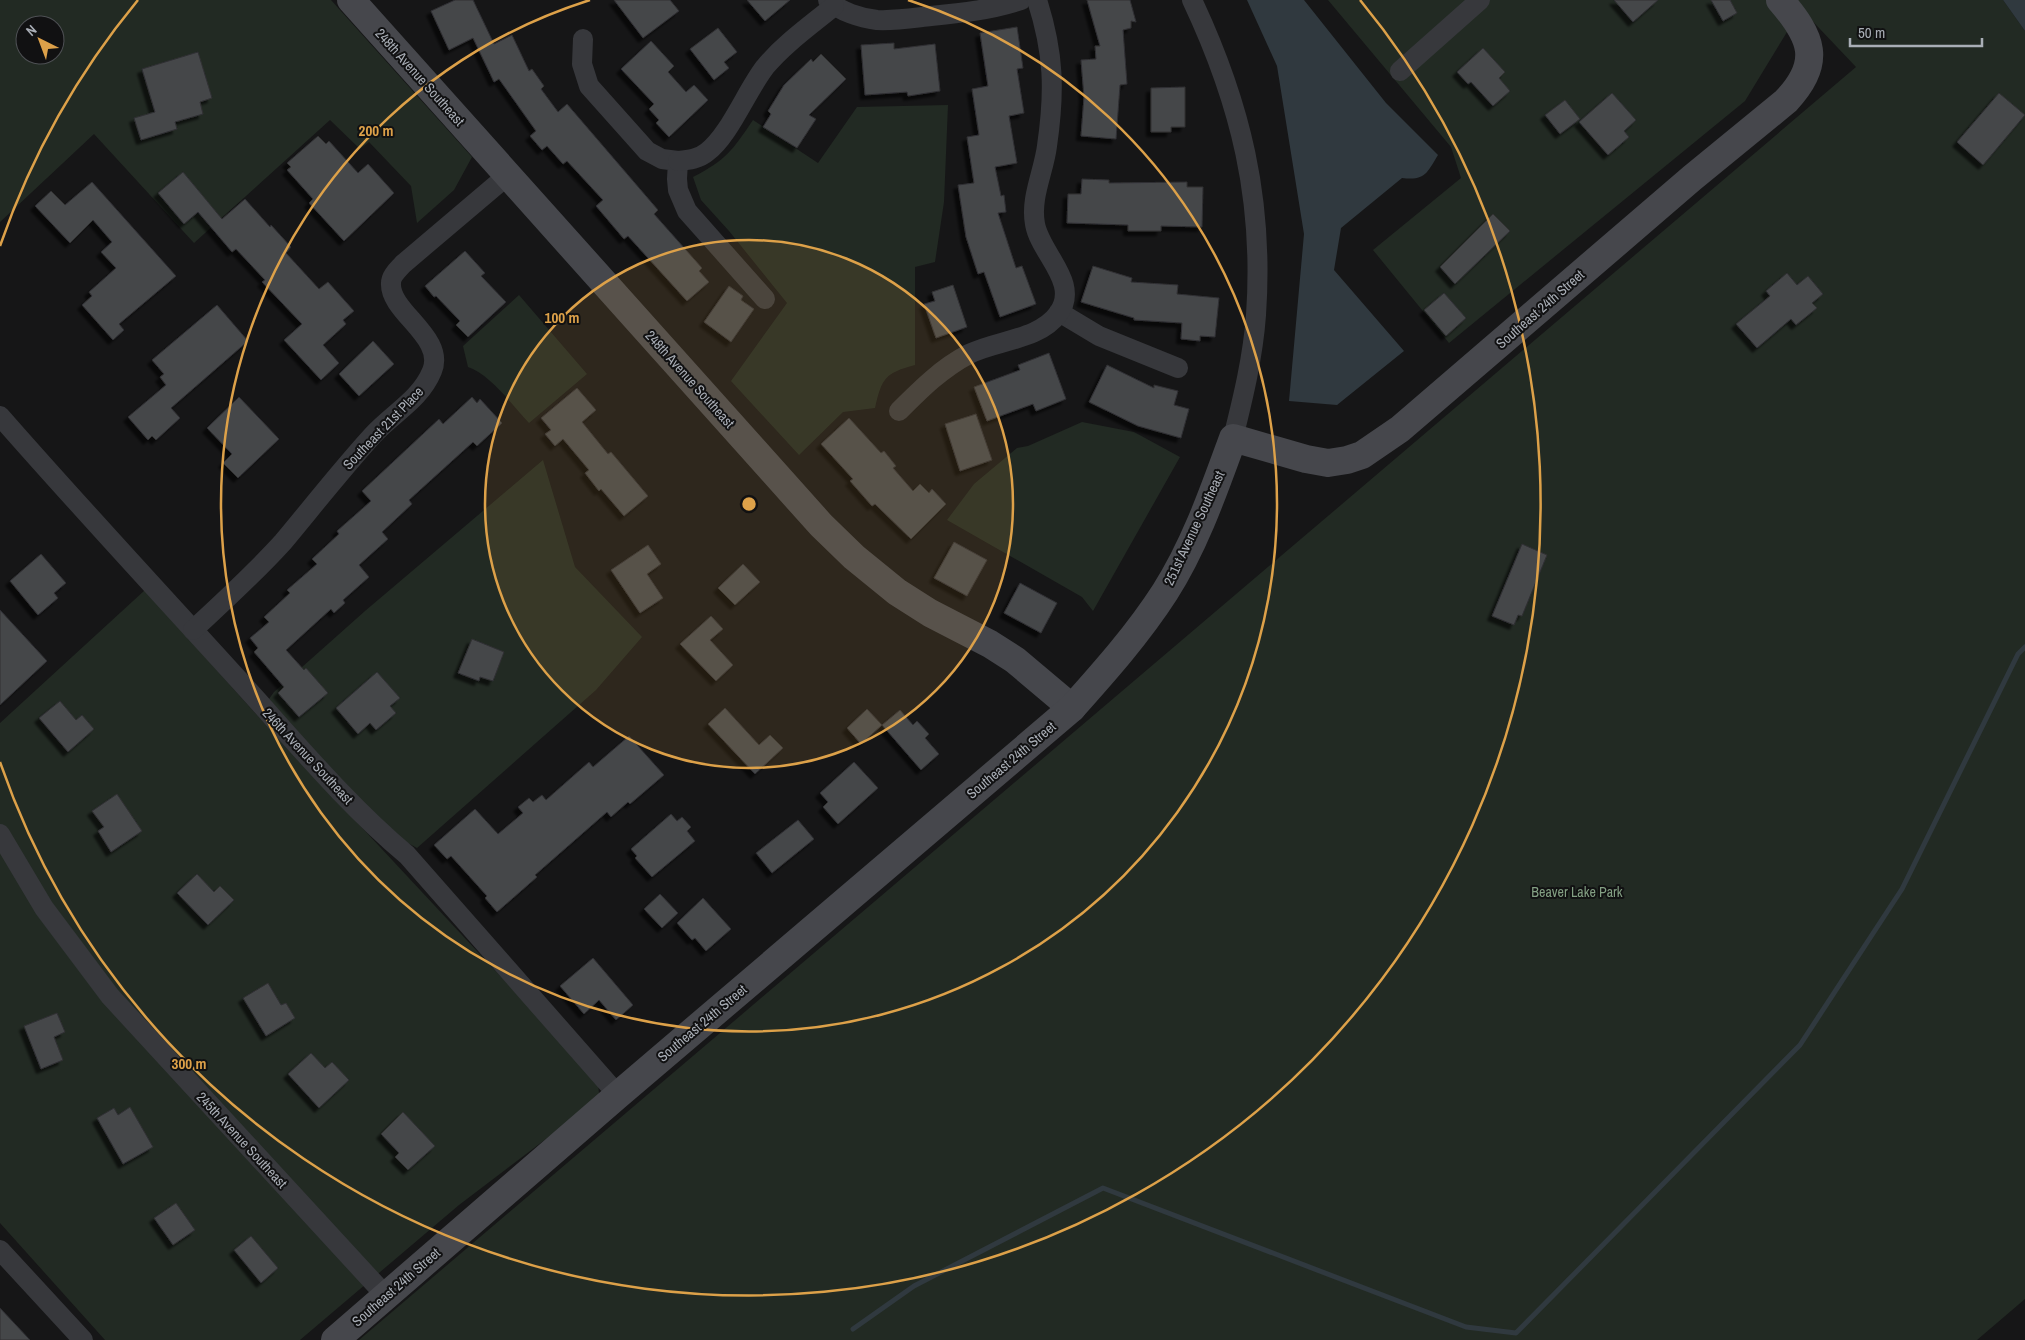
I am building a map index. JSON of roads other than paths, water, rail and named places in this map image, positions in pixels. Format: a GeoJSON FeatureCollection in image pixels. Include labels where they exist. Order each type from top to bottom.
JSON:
{"type":"FeatureCollection","features":[{"type":"Feature","properties":{"kind":"street","name":"248th Avenue Southeast"},"geometry":{"type":"LineString","coordinates":[[351,0],[815,518],[854,557],[910,601],[1015,660],[1072,708]]}},
{"type":"Feature","properties":{"kind":"street"},"geometry":{"type":"LineString","coordinates":[[582,39],[582,64],[588,86],[648,151],[662,159],[678,161],[696,158],[707,152],[720,139],[766,66],[831,3],[852,14],[876,20],[895,20],[983,10],[1021,0]]}},
{"type":"Feature","properties":{"kind":"street"},"geometry":{"type":"LineString","coordinates":[[899,411],[933,378],[954,362],[971,353],[1042,328],[1059,312],[1065,296],[1065,287],[1060,275],[1039,238],[1034,224],[1034,205],[1047,147],[1052,68],[1047,31],[1037,0]]}},
{"type":"Feature","properties":{"kind":"street","name":"251st Avenue Southeast"},"geometry":{"type":"LineString","coordinates":[[1072,708],[1113,663],[1166,590],[1188,549],[1212,498],[1234,438],[1248,376],[1256,316],[1257,250],[1254,204],[1247,154],[1233,102],[1212,43],[1192,0]]}},
{"type":"Feature","properties":{"kind":"street"},"geometry":{"type":"LineString","coordinates":[[1400,71],[1480,0]]}},
{"type":"Feature","properties":{"kind":"street","name":"Southeast 24th Street"},"geometry":{"type":"LineString","coordinates":[[1234,438],[1306,459],[1328,463],[1362,455],[1408,422],[1692,178],[1797,91],[1809,67],[1810,53],[1800,26],[1780,0]]}},
{"type":"Feature","properties":{"kind":"street"},"geometry":{"type":"LineString","coordinates":[[678,161],[678,190],[687,211],[765,300]]}},
{"type":"Feature","properties":{"kind":"street","name":"Southeast 21st Place"},"geometry":{"type":"LineString","coordinates":[[193,630],[282,543],[376,432],[414,400],[425,386],[435,364],[432,347],[392,292],[392,278],[403,264],[508,175]]}},
{"type":"Feature","properties":{"kind":"street"},"geometry":{"type":"LineString","coordinates":[[1059,312],[1099,336],[1178,368]]}},
{"type":"Feature","properties":{"kind":"street","name":"246th Avenue Southeast"},"geometry":{"type":"LineString","coordinates":[[0,416],[379,832],[407,856],[618,1095]]}},
{"type":"Feature","properties":{"kind":"street","name":"Southeast 24th Street"},"geometry":{"type":"LineString","coordinates":[[335,1340],[618,1095],[1072,708]]}},
{"type":"Feature","properties":{"kind":"street","name":"245th Avenue Southeast"},"geometry":{"type":"LineString","coordinates":[[0,834],[44,908],[110,996],[386,1296]]}},
{"type":"Feature","properties":{"kind":"street"},"geometry":{"type":"LineString","coordinates":[[0,1250],[83,1340]]}},
{"type":"Feature","properties":{"kind":"waterway"},"geometry":{"type":"LineString","coordinates":[[853,1329],[914,1286],[1103,1188],[1466,1327],[1516,1333],[1800,1045],[1902,889],[2018,654],[2025,647]]}},
{"type":"Feature","properties":{"kind":"park label","name":"Beaver Lake Park"},"geometry":{"type":"Point","coordinates":[1577,892]}}]}
